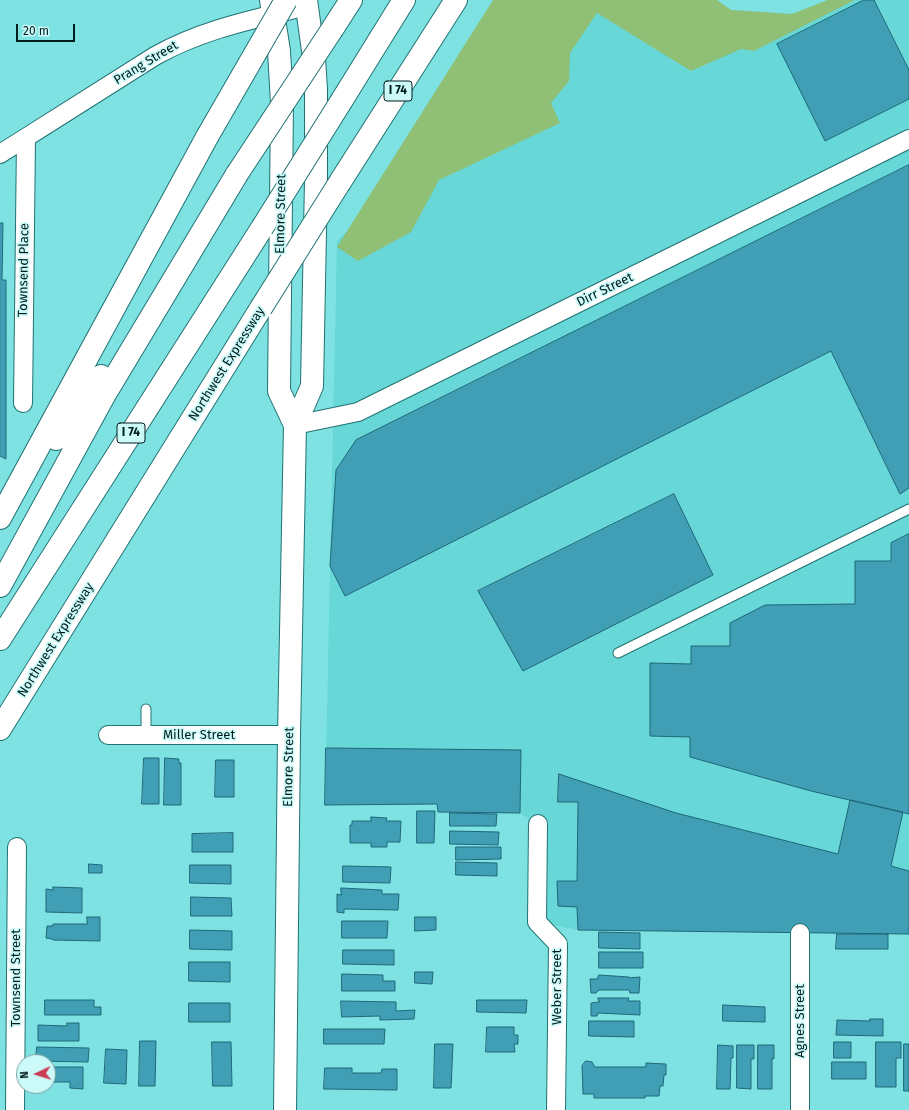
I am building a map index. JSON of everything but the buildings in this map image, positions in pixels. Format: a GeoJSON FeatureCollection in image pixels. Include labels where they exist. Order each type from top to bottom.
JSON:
{"type":"FeatureCollection","features":[{"type":"Feature","properties":{"kind":"main road"},"geometry":{"type":"LineString","coordinates":[[0,586],[105,394],[237,174],[351,0]]}},
{"type":"Feature","properties":{"kind":"main road","name":"I 74"},"geometry":{"type":"LineString","coordinates":[[0,639],[262,228],[404,0]]}},
{"type":"Feature","properties":{"kind":"main road","name":"Northwest Expressway"},"geometry":{"type":"LineString","coordinates":[[3,725],[261,308],[456,0]]}},
{"type":"Feature","properties":{"kind":"main road","name":"Elmore Street"},"geometry":{"type":"LineString","coordinates":[[285,1110],[289,735],[296,425],[312,386],[316,180],[316,90],[314,58],[307,3]]}},
{"type":"Feature","properties":{"kind":"main road"},"geometry":{"type":"LineString","coordinates":[[0,518],[258,46],[277,5]]}},
{"type":"Feature","properties":{"kind":"main road","name":"Elmore Street"},"geometry":{"type":"LineString","coordinates":[[277,5],[282,103],[279,391],[296,425]]}},
{"type":"Feature","properties":{"kind":"main road"},"geometry":{"type":"LineString","coordinates":[[0,518],[199,238]]}},
{"type":"Feature","properties":{"kind":"street","name":"Prang Street"},"geometry":{"type":"LineString","coordinates":[[0,154],[155,56],[180,42],[277,5],[307,3]]}},
{"type":"Feature","properties":{"kind":"street","name":"Townsend Place"},"geometry":{"type":"LineString","coordinates":[[22,403],[26,138]]}},
{"type":"Feature","properties":{"kind":"street","name":"Dirr Street"},"geometry":{"type":"LineString","coordinates":[[296,425],[358,412],[909,139]]}},
{"type":"Feature","properties":{"kind":"street","name":"Miller Street"},"geometry":{"type":"LineString","coordinates":[[108,735],[289,735]]}},
{"type":"Feature","properties":{"kind":"street","name":"Weber Street"},"geometry":{"type":"LineString","coordinates":[[538,824],[537,922],[558,944],[556,1110]]}},
{"type":"Feature","properties":{"kind":"street","name":"Townsend Street"},"geometry":{"type":"LineString","coordinates":[[15,1110],[17,847]]}},
{"type":"Feature","properties":{"kind":"street","name":"Agnes Street"},"geometry":{"type":"LineString","coordinates":[[800,933],[800,1110]]}},
{"type":"Feature","properties":{"kind":"lane"},"geometry":{"type":"LineString","coordinates":[[618,653],[909,509]]}},
{"type":"Feature","properties":{"kind":"lane"},"geometry":{"type":"LineString","coordinates":[[146,709],[146,735]]}},
{"type":"Feature","properties":{"kind":"shaded area"},"geometry":{"type":"Polygon","coordinates":[[[579,0],[717,0],[731,10],[792,14],[828,0],[909,0],[909,934],[578,930],[537,922],[538,824],[520,813],[438,812],[437,804],[325,805],[337,241],[579,0]]]}},
{"type":"Feature","properties":{"kind":"green space"},"geometry":{"type":"Polygon","coordinates":[[[493,0],[717,0],[731,10],[792,14],[828,0],[855,0],[754,51],[741,49],[691,71],[597,13],[570,53],[569,81],[551,103],[560,123],[439,180],[411,232],[358,261],[337,247],[493,0]]]}}]}
